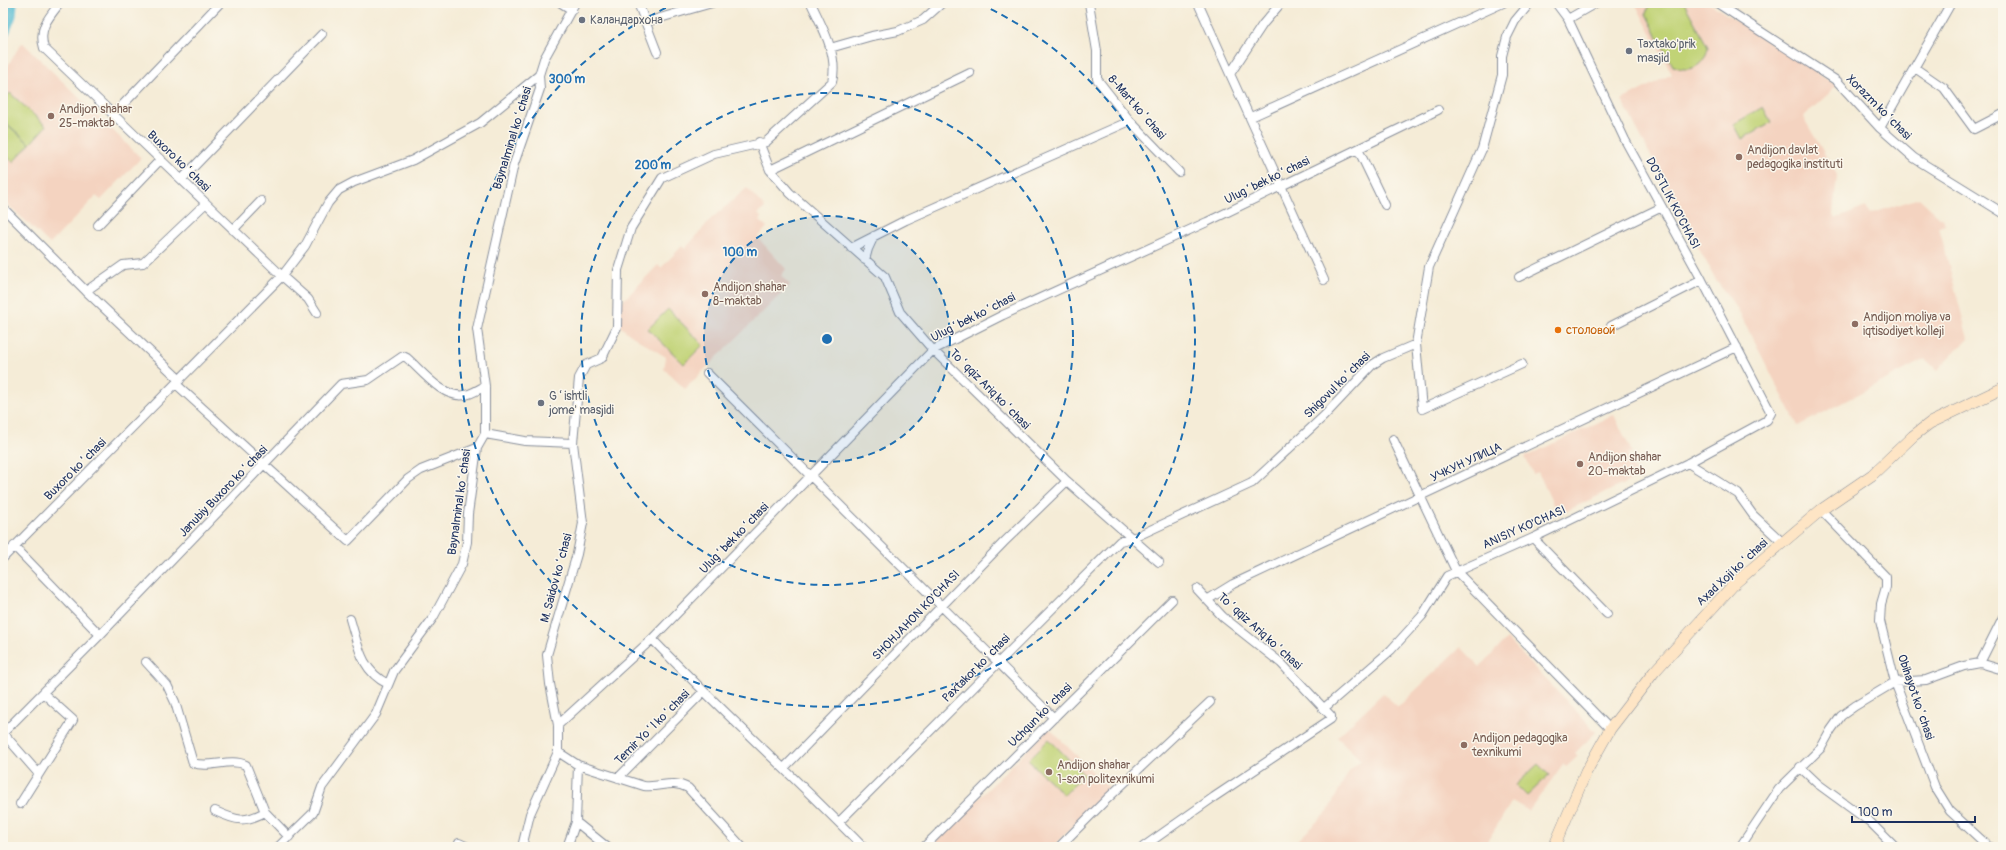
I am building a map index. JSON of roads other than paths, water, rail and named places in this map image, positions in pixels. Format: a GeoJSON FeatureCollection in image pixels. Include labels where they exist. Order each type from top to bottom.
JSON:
{"type":"FeatureCollection","features":[{"type":"Feature","properties":{"kind":"street","name":"Buxoro koʻchasi"},"geometry":{"type":"LineString","coordinates":[[60,3],[44,27],[41,38],[44,48],[182,179],[205,204],[282,276]]}},
{"type":"Feature","properties":{"kind":"street"},"geometry":{"type":"LineString","coordinates":[[113,115],[220,3]]}},
{"type":"Feature","properties":{"kind":"street"},"geometry":{"type":"LineString","coordinates":[[561,3],[573,7]]}},
{"type":"Feature","properties":{"kind":"street"},"geometry":{"type":"LineString","coordinates":[[638,3],[657,52]]}},
{"type":"Feature","properties":{"kind":"street"},"geometry":{"type":"LineString","coordinates":[[646,22],[712,3]]}},
{"type":"Feature","properties":{"kind":"street","name":"M. Saidov koʻchasi"},"geometry":{"type":"LineString","coordinates":[[558,752],[558,725],[550,684],[547,655],[578,554],[582,523],[573,444],[579,378],[586,365],[602,358],[616,327],[618,270],[631,228],[662,178],[714,154],[759,142],[766,142],[832,82],[834,74],[830,48],[811,3]]}},
{"type":"Feature","properties":{"kind":"street"},"geometry":{"type":"LineString","coordinates":[[830,48],[872,36],[898,31],[923,20],[942,3]]}},
{"type":"Feature","properties":{"kind":"street","name":"8-Mart koʻchasi"},"geometry":{"type":"LineString","coordinates":[[1089,3],[1096,51],[1097,79],[1130,121],[1179,172]]}},
{"type":"Feature","properties":{"kind":"street"},"geometry":{"type":"LineString","coordinates":[[1198,3],[1324,280]]}},
{"type":"Feature","properties":{"kind":"street"},"geometry":{"type":"LineString","coordinates":[[1230,74],[1263,24],[1281,3]]}},
{"type":"Feature","properties":{"kind":"street"},"geometry":{"type":"LineString","coordinates":[[1251,117],[1503,3]]}},
{"type":"Feature","properties":{"kind":"street"},"geometry":{"type":"LineString","coordinates":[[1522,364],[1422,409],[1416,344],[1429,267],[1482,149],[1502,75],[1502,56],[1507,37],[1516,21],[1530,3]]}},
{"type":"Feature","properties":{"kind":"street","name":"DO'STLIK KO'CHASI"},"geometry":{"type":"LineString","coordinates":[[1556,3],[1568,19],[1625,140],[1702,280],[1771,413]]}},
{"type":"Feature","properties":{"kind":"street"},"geometry":{"type":"LineString","coordinates":[[1568,19],[1596,3]]}},
{"type":"Feature","properties":{"kind":"street","name":"Xorazm koʻchasi"},"geometry":{"type":"LineString","coordinates":[[1717,3],[1837,81],[1880,128],[1914,158],[2003,214]]}},
{"type":"Feature","properties":{"kind":"street"},"geometry":{"type":"LineString","coordinates":[[1880,128],[1951,3]]}},
{"type":"Feature","properties":{"kind":"street","name":"Baynalminal koʻchasi"},"geometry":{"type":"LineString","coordinates":[[278,847],[313,813],[322,787],[376,714],[394,671],[433,618],[462,564],[467,542],[468,514],[477,448],[485,434],[485,386],[477,329],[514,164],[540,89],[539,75],[544,59],[573,7]]}},
{"type":"Feature","properties":{"kind":"street"},"geometry":{"type":"LineString","coordinates":[[182,179],[322,34]]}},
{"type":"Feature","properties":{"kind":"street"},"geometry":{"type":"LineString","coordinates":[[1915,68],[1944,88],[1974,129],[2003,114]]}},
{"type":"Feature","properties":{"kind":"street"},"geometry":{"type":"LineString","coordinates":[[770,170],[970,73]]}},
{"type":"Feature","properties":{"kind":"street","name":"Buxoro koʻchasi"},"geometry":{"type":"LineString","coordinates":[[3,558],[282,276],[306,246],[328,203],[340,190],[354,182],[412,160],[480,123],[539,75]]}},
{"type":"Feature","properties":{"kind":"street","name":"Ulugʻbek koʻchasi"},"geometry":{"type":"LineString","coordinates":[[558,725],[652,639],[933,350],[1003,315],[1281,187],[1438,110]]}},
{"type":"Feature","properties":{"kind":"street"},"geometry":{"type":"LineString","coordinates":[[851,248],[913,217],[1130,121]]}},
{"type":"Feature","properties":{"kind":"street","name":"Toʻqqiz Ariq koʻchasi"},"geometry":{"type":"LineString","coordinates":[[759,142],[770,170],[790,193],[885,277],[900,312],[933,350],[1067,481],[1159,562]]}},
{"type":"Feature","properties":{"kind":"street"},"geometry":{"type":"LineString","coordinates":[[1358,149],[1384,205]]}},
{"type":"Feature","properties":{"kind":"street"},"geometry":{"type":"LineString","coordinates":[[98,225],[161,159]]}},
{"type":"Feature","properties":{"kind":"street"},"geometry":{"type":"LineString","coordinates":[[233,230],[261,201]]}},
{"type":"Feature","properties":{"kind":"street"},"geometry":{"type":"LineString","coordinates":[[86,291],[122,265],[142,263],[205,204]]}},
{"type":"Feature","properties":{"kind":"street"},"geometry":{"type":"LineString","coordinates":[[1519,277],[1662,207]]}},
{"type":"Feature","properties":{"kind":"street"},"geometry":{"type":"LineString","coordinates":[[3,208],[178,382],[348,541],[408,479],[421,470],[477,448]]}},
{"type":"Feature","properties":{"kind":"street"},"geometry":{"type":"LineString","coordinates":[[865,260],[874,236]]}},
{"type":"Feature","properties":{"kind":"street"},"geometry":{"type":"LineString","coordinates":[[282,276],[308,298],[317,313]]}},
{"type":"Feature","properties":{"kind":"street"},"geometry":{"type":"LineString","coordinates":[[1611,326],[1702,280]]}},
{"type":"Feature","properties":{"kind":"street","name":"Shigovul koʻchasi"},"geometry":{"type":"LineString","coordinates":[[1133,538],[1252,483],[1324,416],[1372,365],[1383,358],[1416,344]]}},
{"type":"Feature","properties":{"kind":"street","name":"УЧКУН УЛИЦА"},"geometry":{"type":"LineString","coordinates":[[1207,600],[1233,584],[1736,347]]}},
{"type":"Feature","properties":{"kind":"street","name":"Janubiy Buxoro koʻchasi"},"geometry":{"type":"LineString","coordinates":[[3,733],[43,694],[265,465],[341,384],[368,380],[403,356],[438,386],[454,394],[466,395],[485,386]]}},
{"type":"Feature","properties":{"kind":"street"},"geometry":{"type":"LineString","coordinates":[[707,373],[1054,718]]}},
{"type":"Feature","properties":{"kind":"street","name":"Axad Xoji koʻchasi"},"geometry":{"type":"LineString","coordinates":[[1554,847],[1586,772],[1610,729],[1654,672],[1735,583],[1821,510],[1872,475],[1913,436],[1930,423],[2003,388]]}},
{"type":"Feature","properties":{"kind":"street","name":"ANISIY KO'CHASI"},"geometry":{"type":"LineString","coordinates":[[1323,709],[1391,650],[1422,616],[1447,576],[1533,538],[1688,463],[1767,420],[1771,413]]}},
{"type":"Feature","properties":{"kind":"street"},"geometry":{"type":"LineString","coordinates":[[485,434],[525,441],[573,444]]}},
{"type":"Feature","properties":{"kind":"street"},"geometry":{"type":"LineString","coordinates":[[1393,439],[1456,571],[1610,729]]}},
{"type":"Feature","properties":{"kind":"street"},"geometry":{"type":"LineString","coordinates":[[1688,463],[1738,494],[1753,515],[1782,542]]}},
{"type":"Feature","properties":{"kind":"street","name":"SHOHJAHON KO'CHASI"},"geometry":{"type":"LineString","coordinates":[[784,768],[1004,542],[1067,481]]}},
{"type":"Feature","properties":{"kind":"street","name":"Obihayot koʻchasi"},"geometry":{"type":"LineString","coordinates":[[1821,510],[1886,578],[1886,587],[1881,604],[1880,621],[1895,682],[1935,788],[1950,811],[1989,847]]}},
{"type":"Feature","properties":{"kind":"street","name":"Paxtakor koʻchasi"},"geometry":{"type":"LineString","coordinates":[[839,822],[1120,541],[1133,538]]}},
{"type":"Feature","properties":{"kind":"street"},"geometry":{"type":"LineString","coordinates":[[1533,538],[1607,614]]}},
{"type":"Feature","properties":{"kind":"street"},"geometry":{"type":"LineString","coordinates":[[14,546],[100,635]]}},
{"type":"Feature","properties":{"kind":"street","name":"Toʻqqiz Ariq koʻchasi"},"geometry":{"type":"LineString","coordinates":[[1197,589],[1223,617],[1281,663],[1323,709]]}},
{"type":"Feature","properties":{"kind":"street","name":"Uchqun koʻchasi"},"geometry":{"type":"LineString","coordinates":[[924,847],[1172,600]]}},
{"type":"Feature","properties":{"kind":"street"},"geometry":{"type":"LineString","coordinates":[[1980,663],[2003,617]]}},
{"type":"Feature","properties":{"kind":"street"},"geometry":{"type":"LineString","coordinates":[[350,619],[362,658],[368,669],[377,679],[388,684]]}},
{"type":"Feature","properties":{"kind":"street"},"geometry":{"type":"LineString","coordinates":[[652,639],[703,692],[784,768],[863,847]]}},
{"type":"Feature","properties":{"kind":"street"},"geometry":{"type":"LineString","coordinates":[[146,662],[167,685],[175,702],[193,763],[199,765],[236,762],[246,765],[265,812],[288,837]]}},
{"type":"Feature","properties":{"kind":"street"},"geometry":{"type":"LineString","coordinates":[[1740,847],[1779,789],[1821,748],[1841,716],[1855,706],[1895,682],[1926,680],[1964,666],[1980,663],[2003,670]]}},
{"type":"Feature","properties":{"kind":"street","name":"Temir Yoʻl koʻchasi"},"geometry":{"type":"LineString","coordinates":[[618,778],[703,692]]}},
{"type":"Feature","properties":{"kind":"street"},"geometry":{"type":"LineString","coordinates":[[20,804],[38,773],[73,720],[43,694]]}},
{"type":"Feature","properties":{"kind":"street"},"geometry":{"type":"LineString","coordinates":[[1059,847],[1107,799],[1210,702]]}},
{"type":"Feature","properties":{"kind":"street"},"geometry":{"type":"LineString","coordinates":[[1143,847],[1214,796],[1329,722],[1331,716],[1323,709]]}},
{"type":"Feature","properties":{"kind":"street"},"geometry":{"type":"LineString","coordinates":[[3,733],[38,773]]}},
{"type":"Feature","properties":{"kind":"street"},"geometry":{"type":"LineString","coordinates":[[522,847],[530,814],[558,752],[578,765],[644,786],[652,787],[678,783],[688,788],[742,847]]}},
{"type":"Feature","properties":{"kind":"street"},"geometry":{"type":"LineString","coordinates":[[567,847],[576,822],[578,765]]}},
{"type":"Feature","properties":{"kind":"street"},"geometry":{"type":"LineString","coordinates":[[1800,767],[1818,784],[1870,822],[1894,847]]}},
{"type":"Feature","properties":{"kind":"street"},"geometry":{"type":"LineString","coordinates":[[216,812],[229,818],[249,820],[265,812]]}},
{"type":"Feature","properties":{"kind":"street"},"geometry":{"type":"LineString","coordinates":[[576,822],[607,847]]}},
{"type":"Feature","properties":{"kind":"street"},"geometry":{"type":"LineString","coordinates":[[459,843],[468,847]]}},
{"type":"Feature","properties":{"kind":"waterway"},"geometry":{"type":"LineString","coordinates":[[3,30],[9,15],[10,3]]}},
{"type":"Feature","properties":{"kind":"place","name":"Каландархона"},"geometry":{"type":"Point","coordinates":[582,20]}},
{"type":"Feature","properties":{"kind":"place","name":"Taxtako'prik masjid"},"geometry":{"type":"Point","coordinates":[1629,51]}},
{"type":"Feature","properties":{"kind":"place","name":"Andijon shahar 25-maktab"},"geometry":{"type":"Point","coordinates":[51,116]}},
{"type":"Feature","properties":{"kind":"place","name":"Andijon davlat pedagogika instituti"},"geometry":{"type":"Point","coordinates":[1739,157]}},
{"type":"Feature","properties":{"kind":"place","name":"Andijon shahar 8-maktab"},"geometry":{"type":"Point","coordinates":[705,294]}},
{"type":"Feature","properties":{"kind":"place","name":"Andijon moliya va iqtisodiyet kolleji"},"geometry":{"type":"Point","coordinates":[1855,324]}},
{"type":"Feature","properties":{"kind":"place","name":"столовой"},"geometry":{"type":"Point","coordinates":[1558,330]}},
{"type":"Feature","properties":{"kind":"place","name":"Gʻishtli jome' masjidi"},"geometry":{"type":"Point","coordinates":[541,403]}},
{"type":"Feature","properties":{"kind":"place","name":"Andijon shahar 20-maktab"},"geometry":{"type":"Point","coordinates":[1580,464]}},
{"type":"Feature","properties":{"kind":"place","name":"Andijon pedagogika texnikumi"},"geometry":{"type":"Point","coordinates":[1464,745]}},
{"type":"Feature","properties":{"kind":"place","name":"Andijon shahar 1-son politexnikumi"},"geometry":{"type":"Point","coordinates":[1049,772]}}]}
